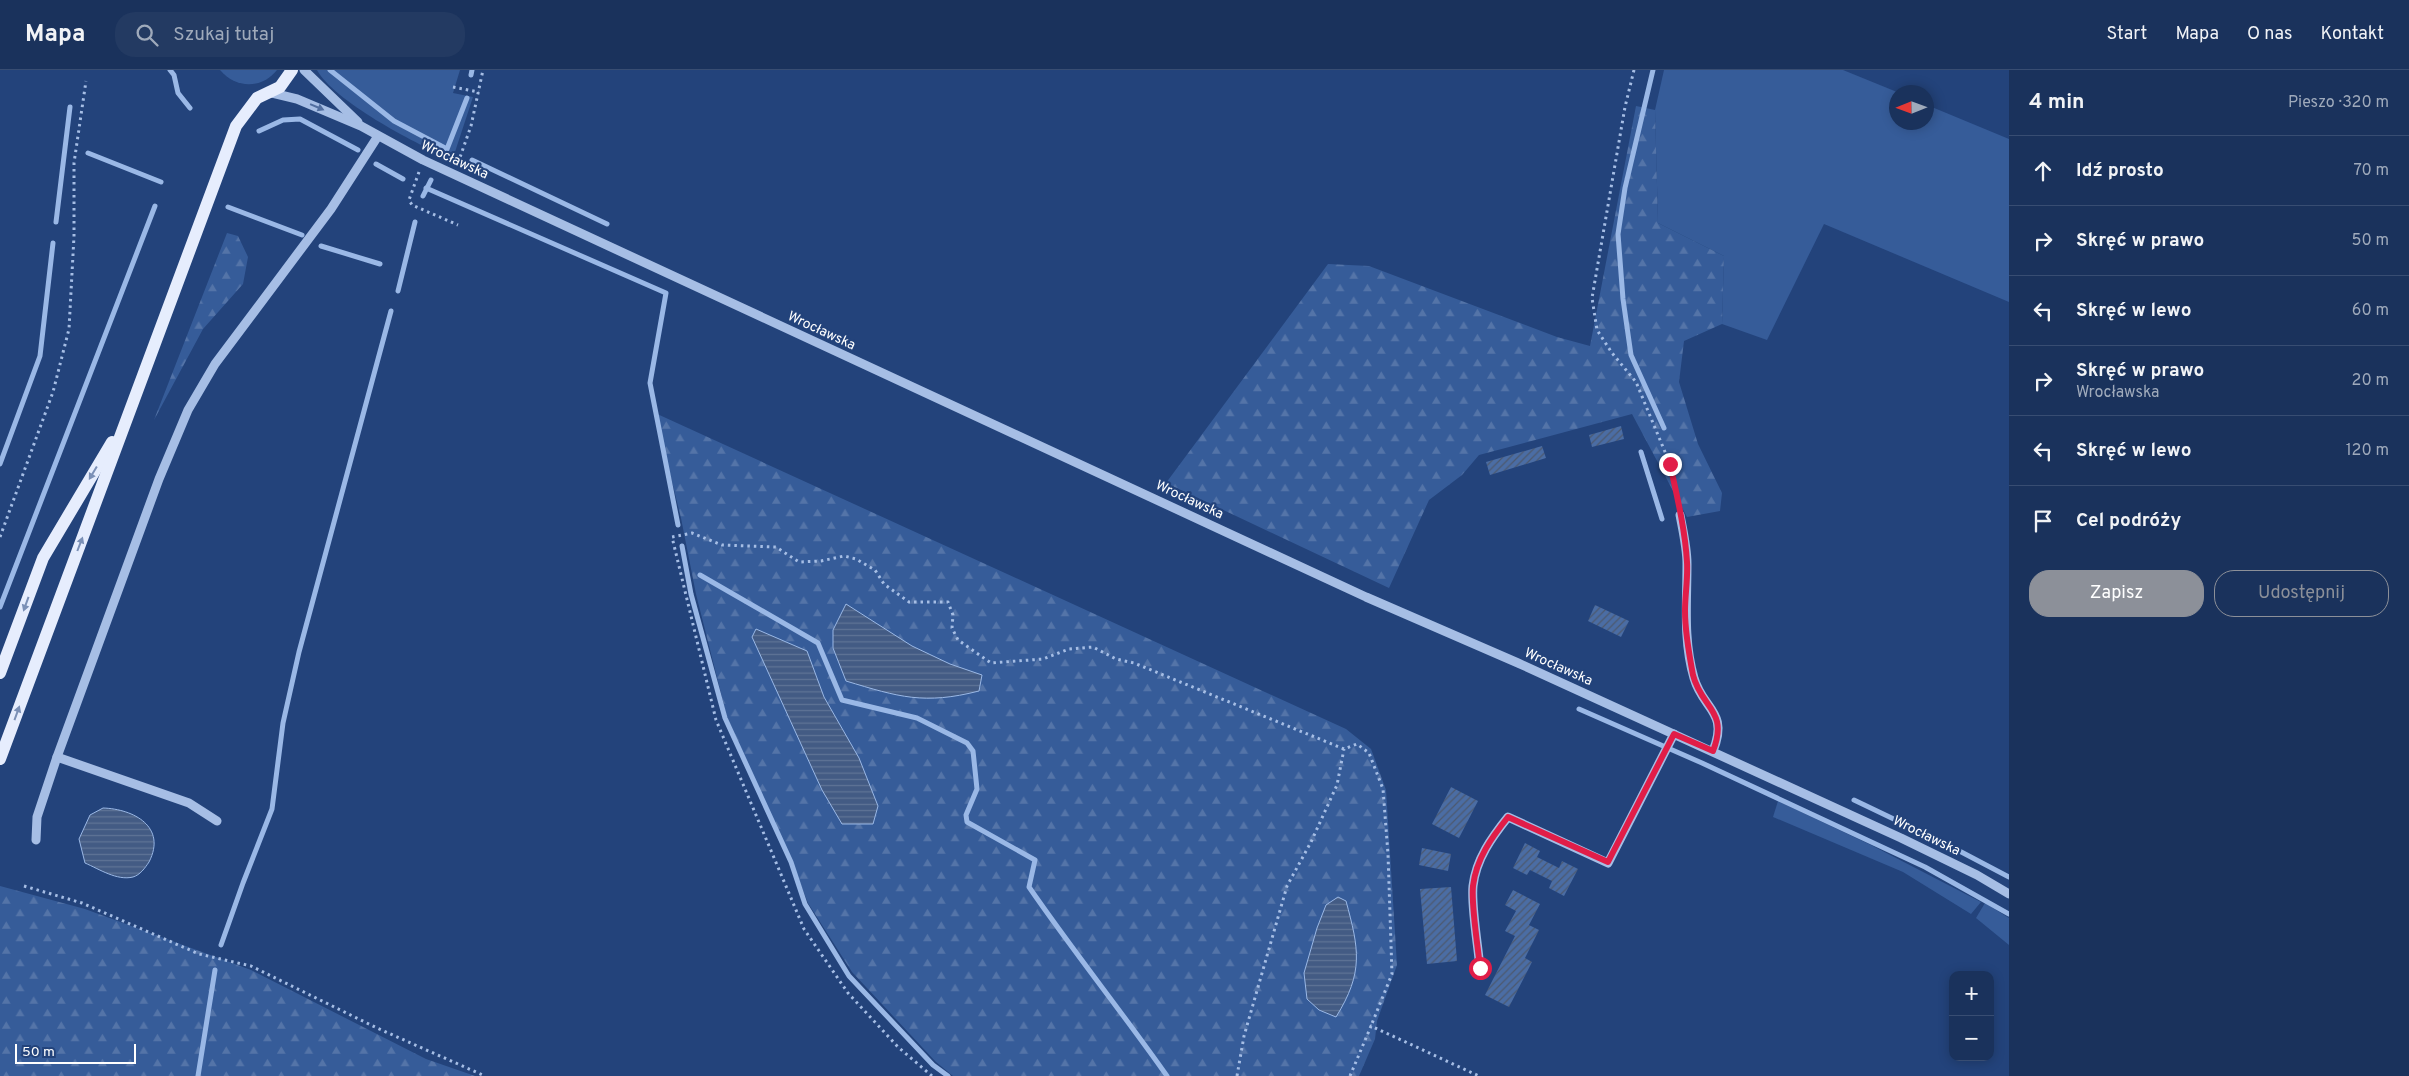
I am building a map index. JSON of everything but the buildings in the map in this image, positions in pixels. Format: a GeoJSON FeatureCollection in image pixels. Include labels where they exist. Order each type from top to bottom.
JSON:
{"type":"FeatureCollection","features":[{"type":"Feature","properties":{"kind":"main road"},"geometry":{"type":"LineString","coordinates":[[0,759],[236,126],[257,98],[272,93],[287,80],[292,70]]}},
{"type":"Feature","properties":{"kind":"main road"},"geometry":{"type":"LineString","coordinates":[[0,673],[43,558],[127,416]]}},
{"type":"Feature","properties":{"kind":"street"},"geometry":{"type":"LineString","coordinates":[[304,70],[361,126]]}},
{"type":"Feature","properties":{"kind":"street"},"geometry":{"type":"LineString","coordinates":[[272,93],[297,99],[361,126]]}},
{"type":"Feature","properties":{"kind":"street","name":"Wrocławska"},"geometry":{"type":"LineString","coordinates":[[361,126],[423,160],[1366,597],[1713,751],[1910,842],[1977,875],[2009,894]]}},
{"type":"Feature","properties":{"kind":"street"},"geometry":{"type":"LineString","coordinates":[[36,840],[37,817],[57,757],[158,479],[192,402],[215,364],[331,209],[378,136]]}},
{"type":"Feature","properties":{"kind":"street"},"geometry":{"type":"LineString","coordinates":[[1680,515],[1687,562],[1685,611],[1688,650],[1695,681],[1716,715],[1719,732],[1713,751]]}},
{"type":"Feature","properties":{"kind":"street"},"geometry":{"type":"LineString","coordinates":[[1480,968],[1473,887],[1477,868],[1490,840],[1508,817],[1608,862],[1674,734]]}},
{"type":"Feature","properties":{"kind":"street"},"geometry":{"type":"LineString","coordinates":[[57,757],[189,803],[217,821]]}},
{"type":"Feature","properties":{"kind":"path"},"geometry":{"type":"LineString","coordinates":[[454,174],[463,151],[483,70]]}},
{"type":"Feature","properties":{"kind":"path"},"geometry":{"type":"LineString","coordinates":[[1634,70],[1625,107],[1592,298],[1597,330],[1612,353],[1636,382],[1670,464],[1680,515]]}},
{"type":"Feature","properties":{"kind":"path"},"geometry":{"type":"LineString","coordinates":[[0,537],[53,392],[69,329],[74,236],[74,163],[86,81]]}},
{"type":"Feature","properties":{"kind":"path"},"geometry":{"type":"LineString","coordinates":[[453,87],[479,92]]}},
{"type":"Feature","properties":{"kind":"path"},"geometry":{"type":"LineString","coordinates":[[423,160],[409,200],[412,205],[458,225]]}},
{"type":"Feature","properties":{"kind":"path"},"geometry":{"type":"LineString","coordinates":[[932,1076],[898,1047],[848,993],[804,929],[716,720],[672,537],[692,533],[722,545],[776,547],[799,562],[821,561],[844,556],[856,559],[875,570],[884,584],[909,602],[948,602],[953,615],[952,628],[958,640],[991,663],[1043,659],[1069,650],[1093,647],[1116,659],[1134,663],[1344,750],[1357,744],[1369,753],[1383,789],[1392,974],[1350,1076]]}},
{"type":"Feature","properties":{"kind":"path"},"geometry":{"type":"LineString","coordinates":[[1237,1076],[1244,1036],[1287,886],[1311,842],[1337,784],[1344,750]]}},
{"type":"Feature","properties":{"kind":"path"},"geometry":{"type":"LineString","coordinates":[[24,886],[82,903],[199,954],[251,966],[377,1028],[485,1076]]}},
{"type":"Feature","properties":{"kind":"path"},"geometry":{"type":"LineString","coordinates":[[1371,1026],[1479,1076]]}},
{"type":"Feature","properties":{"kind":"green space"},"geometry":{"type":"Polygon","coordinates":[[[220,70],[277,70],[264,81],[249,84],[234,81],[220,70]]]}},
{"type":"Feature","properties":{"kind":"green space"},"geometry":{"type":"Polygon","coordinates":[[[317,70],[460,70],[453,93],[473,97],[454,155],[447,157],[376,120],[340,95],[326,82],[317,70]]]}},
{"type":"Feature","properties":{"kind":"green space"},"geometry":{"type":"Polygon","coordinates":[[[1664,70],[1843,70],[1889,89],[1889,130],[1934,130],[1934,108],[2009,139],[2009,302],[1824,224],[1767,340],[1722,324],[1724,256],[1658,223],[1655,110],[1664,70]]]}},
{"type":"Feature","properties":{"kind":"green space"},"geometry":{"type":"Polygon","coordinates":[[[1636,106],[1655,110],[1658,223],[1724,256],[1722,324],[1684,341],[1679,382],[1698,444],[1722,493],[1720,511],[1687,517],[1632,414],[1479,455],[1462,475],[1429,500],[1389,588],[1166,483],[1328,264],[1369,266],[1557,337],[1590,346],[1636,106]]]}},
{"type":"Feature","properties":{"kind":"green space"},"geometry":{"type":"Polygon","coordinates":[[[227,233],[238,236],[248,257],[243,284],[203,329],[154,420],[227,233]]]}},
{"type":"Feature","properties":{"kind":"green space"},"geometry":{"type":"Polygon","coordinates":[[[655,413],[1346,729],[1371,749],[1386,790],[1397,965],[1377,1021],[1375,1039],[1359,1076],[953,1076],[936,1062],[852,972],[808,903],[792,862],[727,717],[696,594],[681,518],[655,413]]]}},
{"type":"Feature","properties":{"kind":"green space"},"geometry":{"type":"Polygon","coordinates":[[[1778,801],[1871,845],[1981,902],[1971,914],[1903,872],[1773,817],[1778,801]]]}},
{"type":"Feature","properties":{"kind":"green space"},"geometry":{"type":"Polygon","coordinates":[[[0,886],[85,909],[251,970],[426,1059],[475,1076],[0,1076],[0,886]]]}},
{"type":"Feature","properties":{"kind":"green space"},"geometry":{"type":"Polygon","coordinates":[[[1985,903],[2009,918],[2009,945],[1976,918],[1985,903]]]}},
{"type":"Feature","properties":{"kind":"shaded area"},"geometry":{"type":"Polygon","coordinates":[[[846,604],[912,646],[950,664],[982,675],[979,691],[942,698],[912,697],[897,695],[846,681],[833,648],[833,630],[846,604]]]}},
{"type":"Feature","properties":{"kind":"shaded area"},"geometry":{"type":"Polygon","coordinates":[[[756,629],[807,651],[824,697],[859,758],[878,806],[873,824],[842,824],[822,790],[752,637],[756,629]]]}},
{"type":"Feature","properties":{"kind":"shaded area"},"geometry":{"type":"Polygon","coordinates":[[[103,808],[115,809],[136,816],[151,830],[154,839],[153,850],[149,862],[136,876],[127,878],[114,876],[85,863],[79,839],[90,815],[103,808]]]}},
{"type":"Feature","properties":{"kind":"shaded area"},"geometry":{"type":"Polygon","coordinates":[[[1338,897],[1346,901],[1354,933],[1356,960],[1351,987],[1336,1017],[1319,1010],[1307,999],[1304,973],[1326,905],[1338,897]]]}},
{"type":"Feature","properties":{"kind":"waterway"},"geometry":{"type":"LineString","coordinates":[[170,70],[174,75],[178,93],[190,108]]}},
{"type":"Feature","properties":{"kind":"waterway"},"geometry":{"type":"LineString","coordinates":[[330,70],[394,121],[447,149],[467,98]]}},
{"type":"Feature","properties":{"kind":"waterway"},"geometry":{"type":"LineString","coordinates":[[471,75],[472,70]]}},
{"type":"Feature","properties":{"kind":"waterway"},"geometry":{"type":"LineString","coordinates":[[1653,70],[1625,188],[1618,234],[1623,299],[1631,355],[1664,428]]}},
{"type":"Feature","properties":{"kind":"waterway"},"geometry":{"type":"LineString","coordinates":[[56,222],[70,107]]}},
{"type":"Feature","properties":{"kind":"waterway"},"geometry":{"type":"LineString","coordinates":[[259,131],[283,120],[300,119],[358,150]]}},
{"type":"Feature","properties":{"kind":"waterway"},"geometry":{"type":"LineString","coordinates":[[88,153],[161,182]]}},
{"type":"Feature","properties":{"kind":"waterway"},"geometry":{"type":"LineString","coordinates":[[472,160],[607,224]]}},
{"type":"Feature","properties":{"kind":"waterway"},"geometry":{"type":"LineString","coordinates":[[376,164],[403,179]]}},
{"type":"Feature","properties":{"kind":"waterway"},"geometry":{"type":"LineString","coordinates":[[423,196],[431,180]]}},
{"type":"Feature","properties":{"kind":"waterway"},"geometry":{"type":"LineString","coordinates":[[426,188],[666,293],[650,383],[678,525]]}},
{"type":"Feature","properties":{"kind":"waterway"},"geometry":{"type":"LineString","coordinates":[[0,607],[155,206]]}},
{"type":"Feature","properties":{"kind":"waterway"},"geometry":{"type":"LineString","coordinates":[[228,207],[302,235]]}},
{"type":"Feature","properties":{"kind":"waterway"},"geometry":{"type":"LineString","coordinates":[[398,291],[415,222]]}},
{"type":"Feature","properties":{"kind":"waterway"},"geometry":{"type":"LineString","coordinates":[[0,464],[40,356],[53,243]]}},
{"type":"Feature","properties":{"kind":"waterway"},"geometry":{"type":"LineString","coordinates":[[321,246],[380,264]]}},
{"type":"Feature","properties":{"kind":"waterway"},"geometry":{"type":"LineString","coordinates":[[221,945],[272,809],[283,723],[299,652],[391,311]]}},
{"type":"Feature","properties":{"kind":"waterway"},"geometry":{"type":"LineString","coordinates":[[1641,452],[1662,519]]}},
{"type":"Feature","properties":{"kind":"waterway"},"geometry":{"type":"LineString","coordinates":[[682,546],[691,594],[725,718],[791,862],[805,904],[849,976],[933,1065],[948,1076]]}},
{"type":"Feature","properties":{"kind":"waterway"},"geometry":{"type":"LineString","coordinates":[[700,575],[818,643],[842,700],[917,718],[967,743],[973,751],[977,789],[966,815],[967,822],[1035,860],[1029,887],[1167,1076]]}},
{"type":"Feature","properties":{"kind":"waterway"},"geometry":{"type":"LineString","coordinates":[[1579,709],[1702,763],[1925,867],[2009,914]]}},
{"type":"Feature","properties":{"kind":"waterway"},"geometry":{"type":"LineString","coordinates":[[1854,800],[1948,845],[2009,877]]}},
{"type":"Feature","properties":{"kind":"waterway"},"geometry":{"type":"LineString","coordinates":[[198,1076],[215,970]]}},
{"type":"Feature","properties":{"kind":"route"},"geometry":{"type":"LineString","coordinates":[[1480,968],[1473,887],[1477,868],[1490,840],[1508,817],[1608,862],[1674,734],[1713,751],[1719,732],[1716,715],[1695,681],[1688,650],[1685,611],[1687,562],[1670,464]]}}]}
